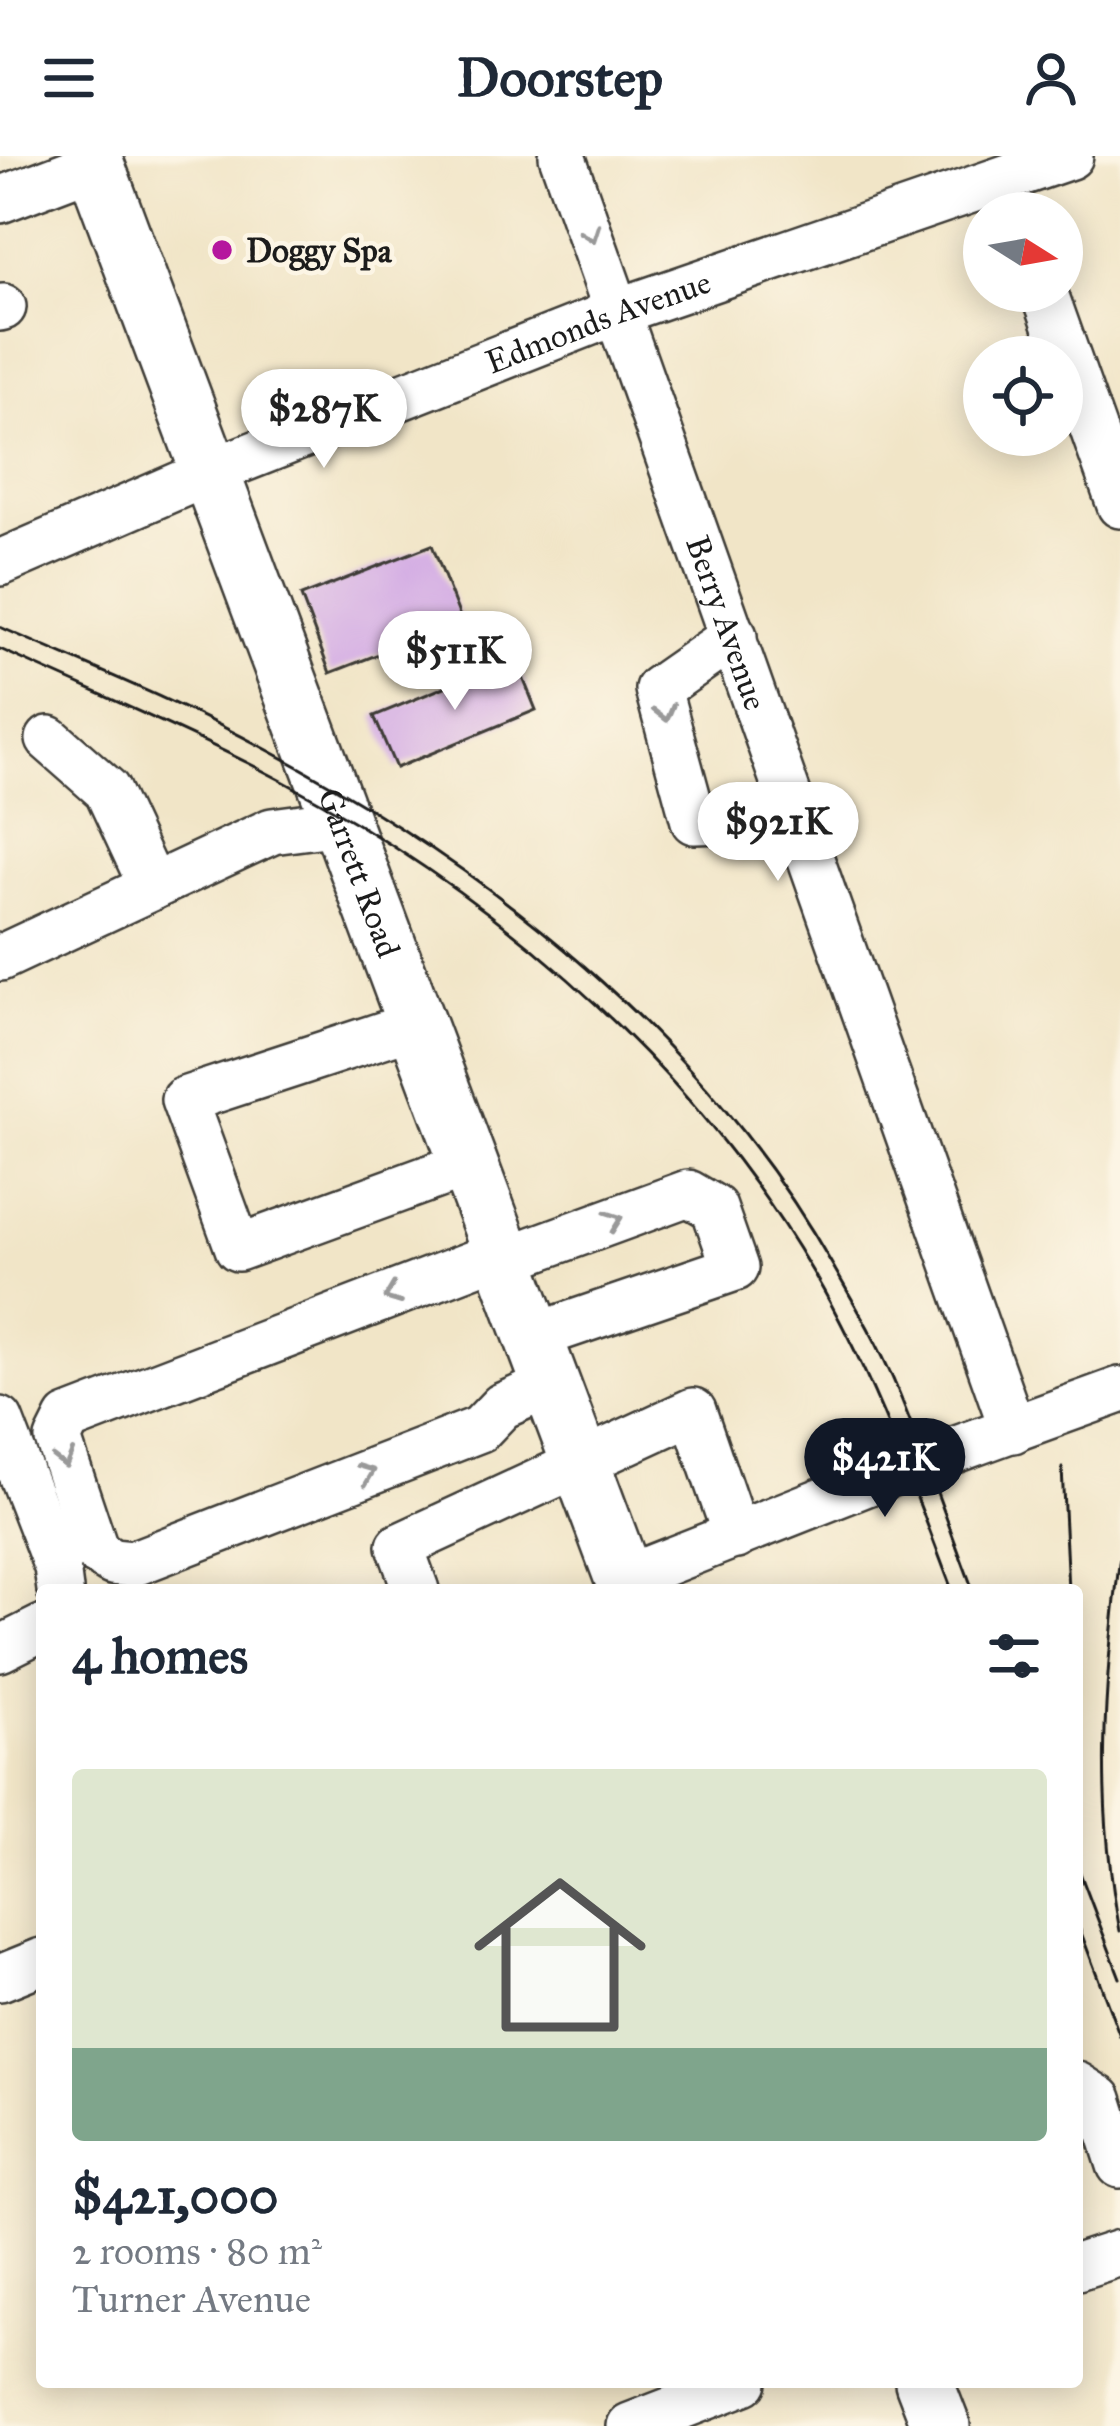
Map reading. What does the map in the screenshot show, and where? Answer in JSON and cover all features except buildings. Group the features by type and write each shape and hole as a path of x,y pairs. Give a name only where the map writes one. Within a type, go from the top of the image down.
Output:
{"main road":[{"name":"Garrett Road","path":"93,160 626,1584"},
{"path":"926,2388 941,2426"}],"street":[{"name":"Berry Avenue","path":"562,156 1013,1430"},
{"name":"Edmonds Avenue","path":"0,563 210,472 619,311 1005,183 1070,156"},
{"path":"0,200 93,160"},
{"path":"1051,312 1120,505"},
{"path":"734,636 658,689 694,821 798,818"},
{"path":"49,740 107,790 152,887"},
{"path":"0,958 272,831 340,822"},
{"path":"416,1024 184,1100 238,1248 468,1164"},
{"path":"688,1192 714,1208 735,1268 543,1361 480,1429 132,1564 112,1562 96,1552 58,1439 68,1419 503,1256 688,1192"},
{"path":"626,1584 902,1469 1120,1390"},
{"path":"414,1584 400,1546 693,1411 736,1536"},
{"path":"0,1420 57,1567 59,1584"},
{"path":"0,1649 36,1631"},
{"path":"0,1978 36,1963"},
{"path":"1083,2089 1099,2099 1120,2164"},
{"path":"1083,2265 1120,2253"},
{"path":"630,2426 730,2388"}],"tram line":[{"path":"0,627 199,715 348,796 510,905 657,1034 722,1106 781,1184 850,1295 896,1386 971,1584"},
{"path":"0,649 248,763 414,860 568,979 638,1046 703,1117 762,1193 814,1274 873,1389 950,1584"},
{"path":"1062,1468 1068,1584"},
{"path":"1120,1556 1105,1743 1107,1835 1120,1931"},
{"path":"1083,1881 1120,1978"},
{"path":"1083,1938 1120,2036"}],"place":[{"name":"Doggy Spa","path":"222,250"}]}
